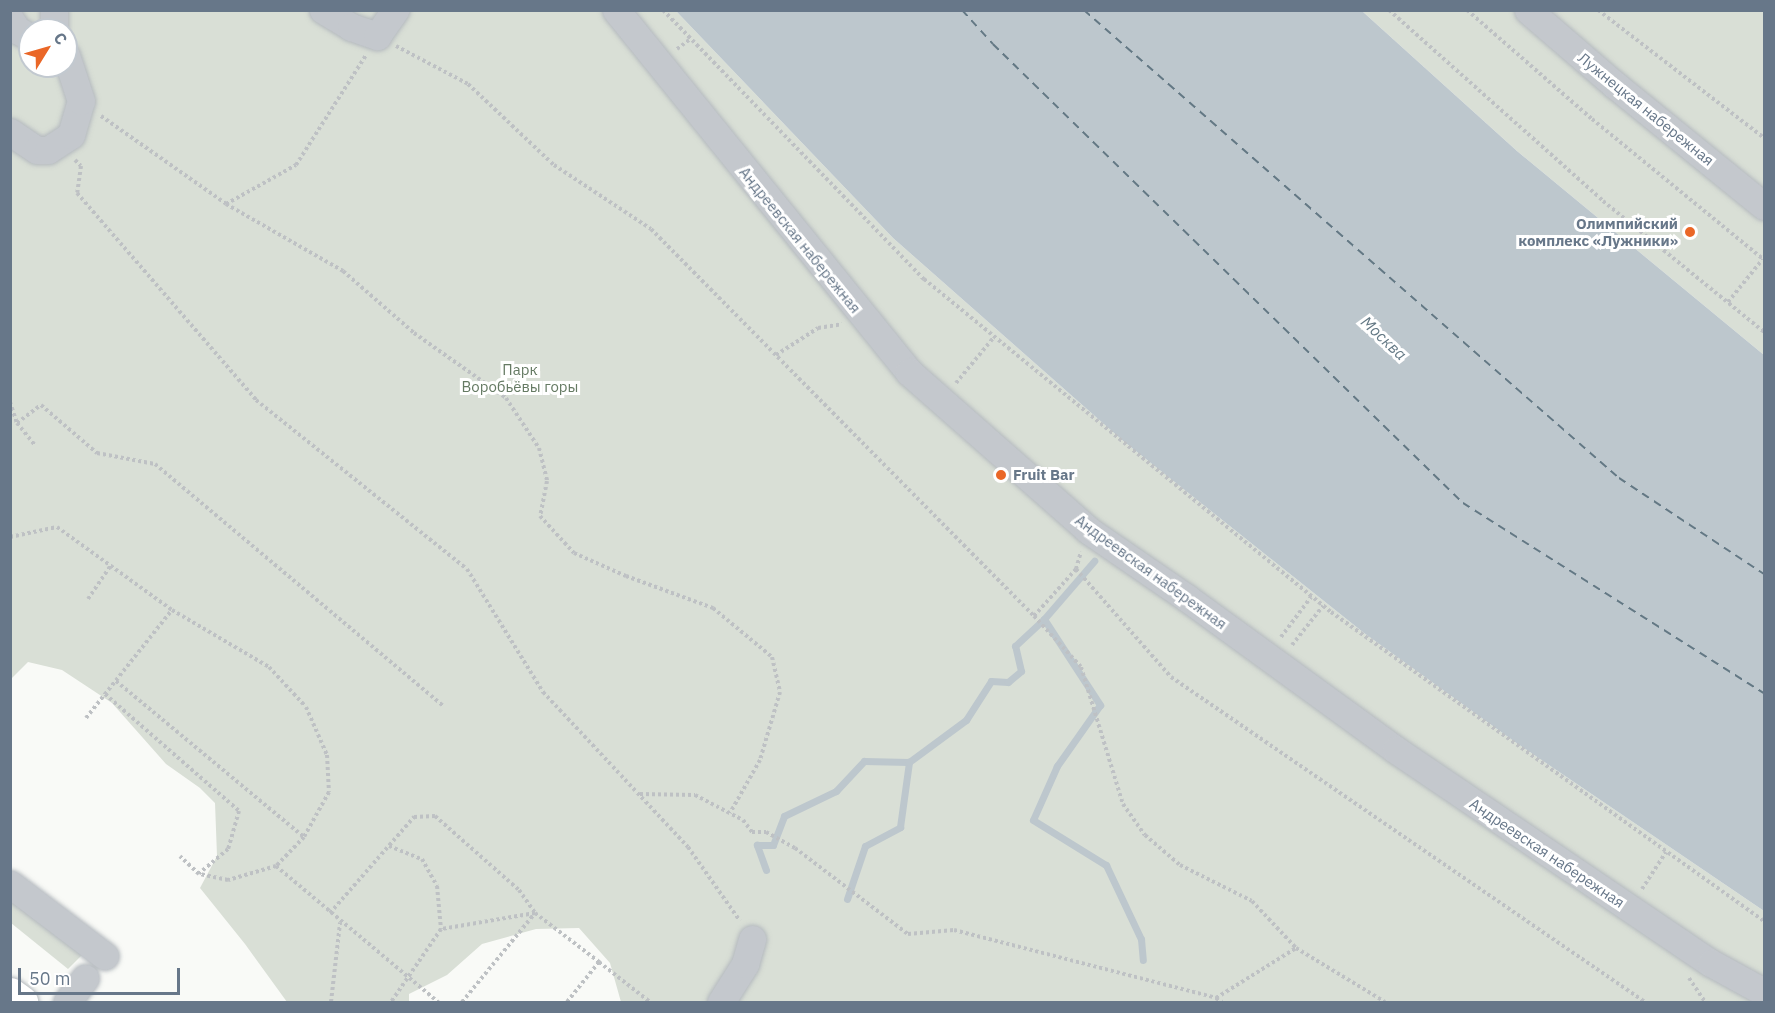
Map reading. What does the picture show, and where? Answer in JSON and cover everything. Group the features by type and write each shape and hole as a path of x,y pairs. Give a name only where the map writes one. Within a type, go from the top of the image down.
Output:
{"main road":[{"path":"10,994 21,1002"}],"street":[{"path":"323,10 351,27 377,36 395,10"},
{"name":"Андреевская набережная","path":"616,10 909,372 1088,530 1187,598 1396,750 1702,957 1764,992"},
{"name":"Лужнецкая набережная","path":"1528,10 1615,86 1764,206"},
{"path":"10,132 37,150 48,150 71,135 81,101 73,78"},
{"path":"10,885 105,956"},
{"path":"721,1002 745,964 752,939"},
{"path":"67,1002 84,978"}],"path":[{"path":"663,10 924,279 994,337 1311,597 1764,921"},
{"path":"1389,10 1603,201 1764,332"},
{"path":"1467,10 1592,119 1764,259 1728,302"},
{"path":"1598,10 1764,138"},
{"path":"226,204 296,165 326,122 377,36 468,84 554,165 651,229 1034,616 1081,667 1123,804 1145,835 1180,865 1252,901 1296,948 1385,1002"},
{"path":"683,59 676,50 689,39"},
{"path":"81,101 226,204 343,271 414,333 506,398 539,448 548,481 540,516 574,552 626,576 713,608 772,657 780,692 760,760 730,813"},
{"path":"56,146 81,165 77,193 256,400 467,569 543,692 688,847 752,939"},
{"path":"776,355 819,328 850,323 860,313"},
{"path":"952,388 994,337"},
{"path":"10,402 17,423 35,445"},
{"path":"17,423 41,405 98,453 155,464 443,706"},
{"path":"10,537 57,527 172,610 269,667 306,707 327,755 329,792 304,837 276,866 228,880 199,874 180,856"},
{"path":"1034,616 1076,569 1088,530"},
{"path":"88,599 111,565"},
{"path":"1076,569 1171,676 1645,1002"},
{"path":"1276,643 1311,597"},
{"path":"1288,651 1323,606"},
{"path":"86,718 172,610"},
{"path":"116,681 304,837"},
{"path":"105,694 238,811 228,849 199,874"},
{"path":"639,794 695,795 730,813 743,820 752,832 766,832 795,848 908,934 954,930 1216,998 1222,1002"},
{"path":"330,913 414,818 435,816 519,890 535,913 651,1002"},
{"path":"389,846 422,859 437,885 441,929 409,979 391,1002"},
{"path":"1639,895 1666,852"},
{"path":"276,866 438,1002"},
{"path":"441,929 535,913"},
{"path":"462,1002 535,913"},
{"path":"332,1002 340,922"},
{"path":"1216,998 1296,948"},
{"path":"567,1002 599,962"}],"green space":[{"name":"Парк Воробьёвы горы","path":"10,11 676,11 893,238 1122,440 1364,633 1515,742 1764,911 1764,1002 621,1002 610,963 579,928 536,929 482,944 447,975 409,994 409,1002 287,1002 200,888 217,856 215,803 200,788 166,764 112,703 62,670 28,662 11,679"},
{"name":"Олимпийский комплекс «Лужники»","path":"1362,11 1764,11 1764,355 1517,151"},
{"path":"10,897 82,955 68,969 11,923"}],"water":[{"name":"Москва","path":"676,11 1362,11 1517,151 1764,355 1764,911 1515,742 1364,633 1122,440 893,238"}],"waterway":[{"path":"847,899 865,846 900,827 909,762 966,720 991,681 1008,682 1021,671 1015,646 1044,619 1094,561"},
{"path":"1044,619 1100,705 1057,766 1033,820 1106,865 1141,939 1143,960"},
{"path":"766,870 757,845 773,845 784,816 836,791 864,761 909,762"}],"ferry route":[{"path":"962,10 993,44 1463,503 1764,693"},
{"path":"1084,10 1619,478 1764,574"}],"place":[{"name":"Олимпийский комплекс «Лужники»","path":"1690,232"},
{"name":"Fruit Bar","path":"1001,475"}]}
